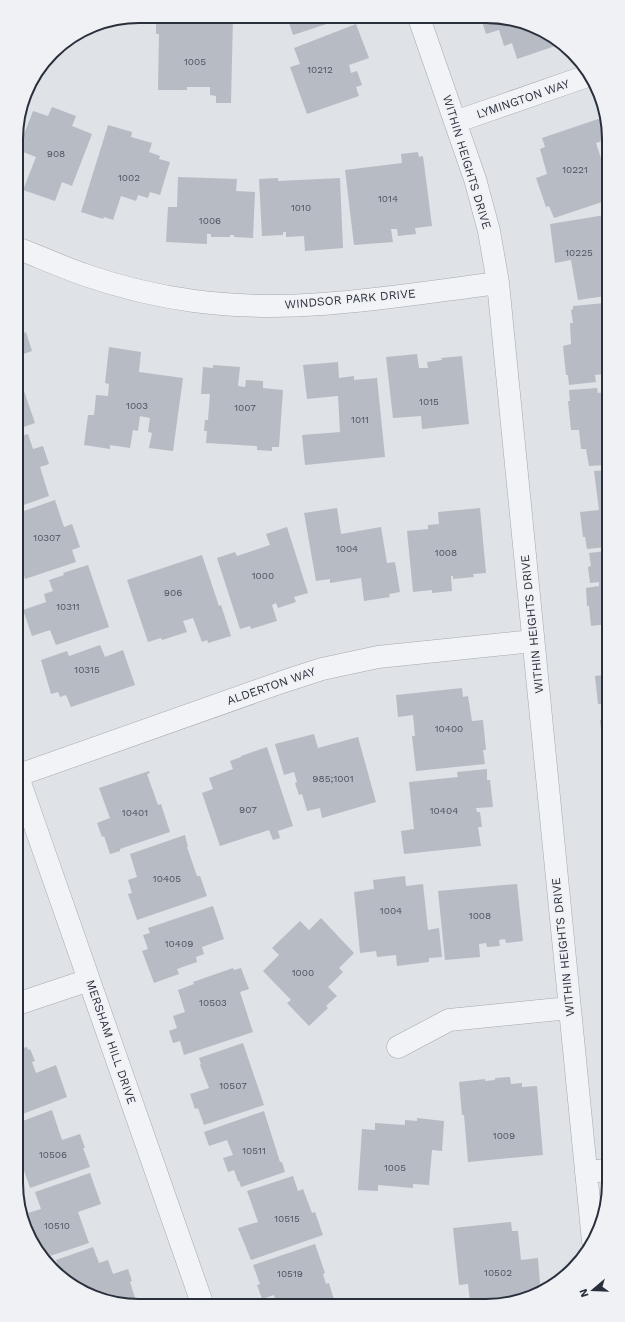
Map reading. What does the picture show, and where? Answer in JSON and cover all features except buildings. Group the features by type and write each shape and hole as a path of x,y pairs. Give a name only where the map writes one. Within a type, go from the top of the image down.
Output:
{"street":[{"name":"WITHIN HEIGHTS DRIVE","path":"421,23 475,178 489,231 498,283 592,1230"},
{"name":"LYMINGTON WAY","path":"455,122 584,77"},
{"name":"WINDSOR PARK DRIVE","path":"23,250 84,275 134,289 194,301 244,306 296,306 346,302 498,283"},
{"name":"ALDERTON WAY","path":"23,774 275,684 322,669 378,657 533,641"},
{"name":"MERSHAM HILL DRIVE","path":"23,791 201,1299"},
{"path":"23,1002 89,980"},
{"path":"398,1047 449,1020 570,1008"},
{"path":"586,1172 602,1171"}]}
